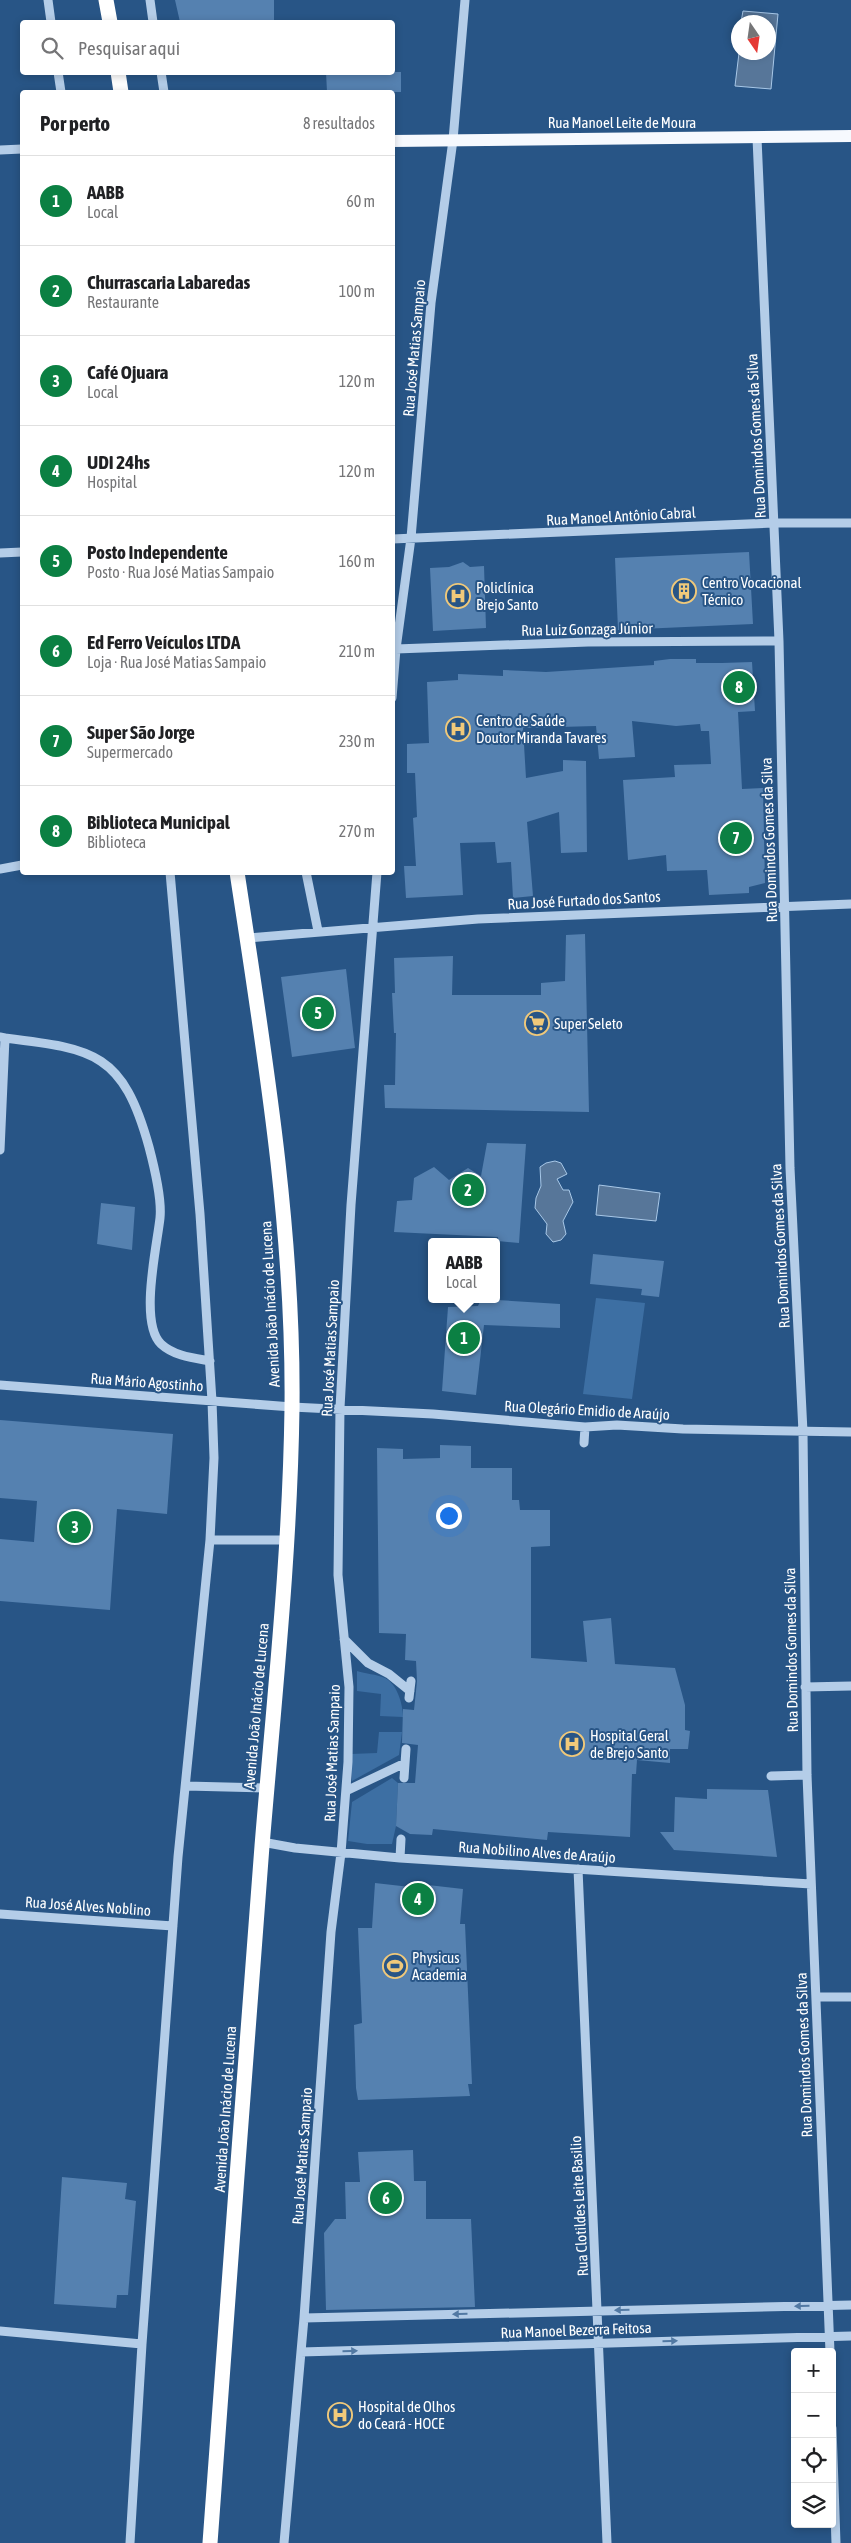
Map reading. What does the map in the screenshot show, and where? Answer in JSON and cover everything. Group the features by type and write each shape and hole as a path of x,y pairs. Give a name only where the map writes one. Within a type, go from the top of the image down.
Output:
{"highway":[{"path":"106,0 110,20"},
{"path":"118,75 121,90"},
{"name":"Avenida João Inácio de Lucena","path":"210,2543 262,1842 288,1540 292,1406 289,1298 283,1207 238,875"}],"main road":[{"name":"Rua Manoel Leite de Moura","path":"395,141 851,136"}],"street":[{"path":"48,0 51,20"},
{"path":"150,0 153,20"},
{"name":"Rua José Matias Sampaio","path":"395,661 411,538 431,303 453,140 465,0"},
{"path":"58,75 61,90"},
{"path":"161,75 164,90"},
{"name":"Rua Domindos Gomes da Silva","path":"757,138 779,641 790,1168 803,1432 805,1687 810,1884 830,2348"},
{"path":"0,150 20,148"},
{"name":"Rua Manoel Antônio Cabral","path":"395,539 773,523 851,523"},
{"path":"0,553 20,552"},
{"name":"Rua Luiz Gonzaga Júnior","path":"396,649 588,642 779,641"},
{"path":"0,868 20,865"},
{"path":"130,2543 142,2344 173,1926 210,1540 214,1458 210,1361 200,1214 170,875"},
{"path":"307,875 318,931"},
{"name":"Rua José Matias Sampaio","path":"284,2543 304,2318 331,1941 346,1791 350,1705 338,1575 340,1408 351,1205 371,927 377,875"},
{"name":"Rua José Furtado dos Santos","path":"247,938 478,919 785,905 851,904"},
{"path":"0,1150 3,1038 54,1044 83,1051 107,1065 123,1083 133,1100 143,1126 152,1159 160,1216 150,1284 153,1332 160,1343 171,1351 186,1357 210,1361"},
{"name":"Rua Mário Agostinho","path":"0,1385 292,1406"},
{"name":"Rua Olegário Emidio de Araújo","path":"292,1406 584,1427 617,1425 684,1429 851,1432"},
{"path":"584,1427 584,1443"},
{"path":"210,1540 288,1540"},
{"path":"344,1639 368,1663 388,1674 410,1690"},
{"path":"805,1687 851,1686"},
{"path":"404,1778 406,1749"},
{"path":"346,1791 405,1763"},
{"path":"771,1776 807,1775"},
{"path":"186,1786 267,1788"},
{"path":"400,1858 401,1839"},
{"name":"Rua Nobilino Alves de Araújo","path":"262,1842 341,1853 400,1858 810,1884"},
{"name":"Rua Clotildes Leite Basilio","path":"578,1869 607,2543"},
{"name":"Rua José Alves Noblino","path":"0,1914 173,1926"},
{"path":"816,1997 851,1997"},
{"name":"Rua Manoel Bezerra Feitosa","path":"304,2318 851,2305"},
{"path":"0,2331 142,2344"},
{"name":"Rua Manoel Bezerra Feitosa","path":"301,2352 851,2336"},
{"path":"832,2438 836,2543"}],"shaded area":[{"path":"743,11 778,14 776,35 776,15 742,15"},
{"path":"738,60 774,60 771,89 735,86"},
{"path":"555,1161 561,1163 567,1174 557,1179 563,1190 569,1190 573,1202 563,1221 566,1234 561,1240 553,1242 546,1234 547,1224 535,1208 536,1198 541,1186 540,1167"},
{"path":"599,1185 660,1193 656,1221 596,1215"},
{"path":"596,1298 645,1303 632,1399 583,1394"},
{"path":"357,1671 385,1678 393,1685 402,1706 403,1717 380,1716 381,1694 357,1691"},
{"path":"379,1732 402,1732 399,1755 352,1781 351,1754 377,1753"},
{"path":"392,1778 398,1783 396,1826 392,1844 367,1844 348,1841 352,1802"}],"building":[{"path":"175,0 274,0 274,20 180,20"},
{"path":"395,72 401,72 401,92 395,92 395,90 327,90 326,75 395,75"},
{"name":"Centro Vocacional Técnico","path":"749,552 753,624 618,630 615,558"},
{"name":"Policlínica Brejo Santo","path":"463,562 470,567 484,566 486,628 433,631 430,568 449,567"},
{"path":"696,659 696,663 752,662 755,711 738,712 742,789 763,788 765,883 749,887 749,893 709,895 707,870 667,871 666,855 628,860 623,780 675,777 674,765 711,764 709,731 701,731 700,724 676,726 632,721 635,757 599,759 596,726 523,728 526,778 563,771 563,760 586,761 587,852 561,853 559,812 527,822 533,896 513,898 511,862 497,863 495,842 460,843 463,895 406,898 404,866 416,866 413,818 417,817 415,773 407,773 407,744 429,743 427,682 458,680 458,674 503,676 503,670 546,672 654,665 654,661"},
{"name":"Super Seleto","path":"585,934 589,1112 385,1108 384,1085 395,1085 396,1033 394,1033 392,993 395,993 394,958 453,956 452,995 541,995 541,983 565,981 566,935"},
{"path":"346,969 355,1048 292,1057 281,977"},
{"path":"487,1143 526,1144 519,1243 500,1241 498,1237 394,1232 397,1201 412,1200 414,1178 434,1167 449,1180 468,1168 481,1176"},
{"path":"101,1203 135,1207 132,1250 97,1244"},
{"path":"593,1254 664,1261 659,1297 641,1295 642,1289 590,1284"},
{"path":"500,1300 560,1304 560,1328 484,1325 476,1395 442,1391 448,1307 478,1306 479,1303 500,1303"},
{"path":"0,1420 173,1434 167,1514 117,1509 110,1610 0,1601 0,1539 34,1542 37,1501 0,1498"},
{"path":"440,1445 471,1446 471,1468 512,1468 512,1500 519,1500 520,1510 550,1510 550,1546 531,1547 531,1658 587,1662 583,1621 611,1618 615,1664 675,1668 685,1705 685,1730 690,1731 688,1749 670,1749 670,1763 637,1760 636,1774 632,1774 630,1837 548,1832 547,1840 433,1829 432,1835 410,1834 396,1826 398,1783 415,1783 418,1745 402,1743 403,1709 414,1710 417,1681 416,1661 405,1660 406,1634 379,1633 377,1448 403,1449 403,1459 440,1458"},
{"path":"707,1789 768,1790 777,1857 674,1850 660,1832 674,1832 675,1797 707,1799"},
{"path":"375,1883 428,1889 428,1885 463,1889 460,1924 465,1924 472,2084 468,2084 470,2096 358,2100 354,2025 362,2023 358,1928 372,1928"},
{"path":"413,2150 414,2181 426,2181 426,2219 471,2219 475,2307 326,2310 324,2233 335,2219 346,2219 345,2182 360,2182 358,2152"},
{"path":"62,2177 127,2183 125,2199 136,2201 128,2295 117,2295 116,2308 54,2304"}],"place":[{"name":"Centro Vocacional Técnico","path":"684,591"},
{"name":"Policlínica Brejo Santo","path":"458,596"},
{"name":"Biblioteca Municipal","path":"739,687"},
{"name":"Centro de Saúde Doutor Miranda Tavares","path":"458,729"},
{"name":"Super São Jorge","path":"736,838"},
{"name":"Posto Independente","path":"318,1013"},
{"name":"Super Seleto","path":"537,1023"},
{"name":"Churrascaria Labaredas","path":"468,1190"},
{"name":"AABB","path":"464,1338"},
{"name":"Café Ojuara","path":"75,1527"},
{"name":"Hospital Geral de Brejo Santo","path":"572,1744"},
{"name":"UDI 24hs","path":"418,1899"},
{"name":"Physicus Academia","path":"395,1966"},
{"name":"Ed Ferro Veículos LTDA","path":"386,2198"},
{"name":"Hospital de Olhos do Ceará - HOCE","path":"340,2415"}]}
